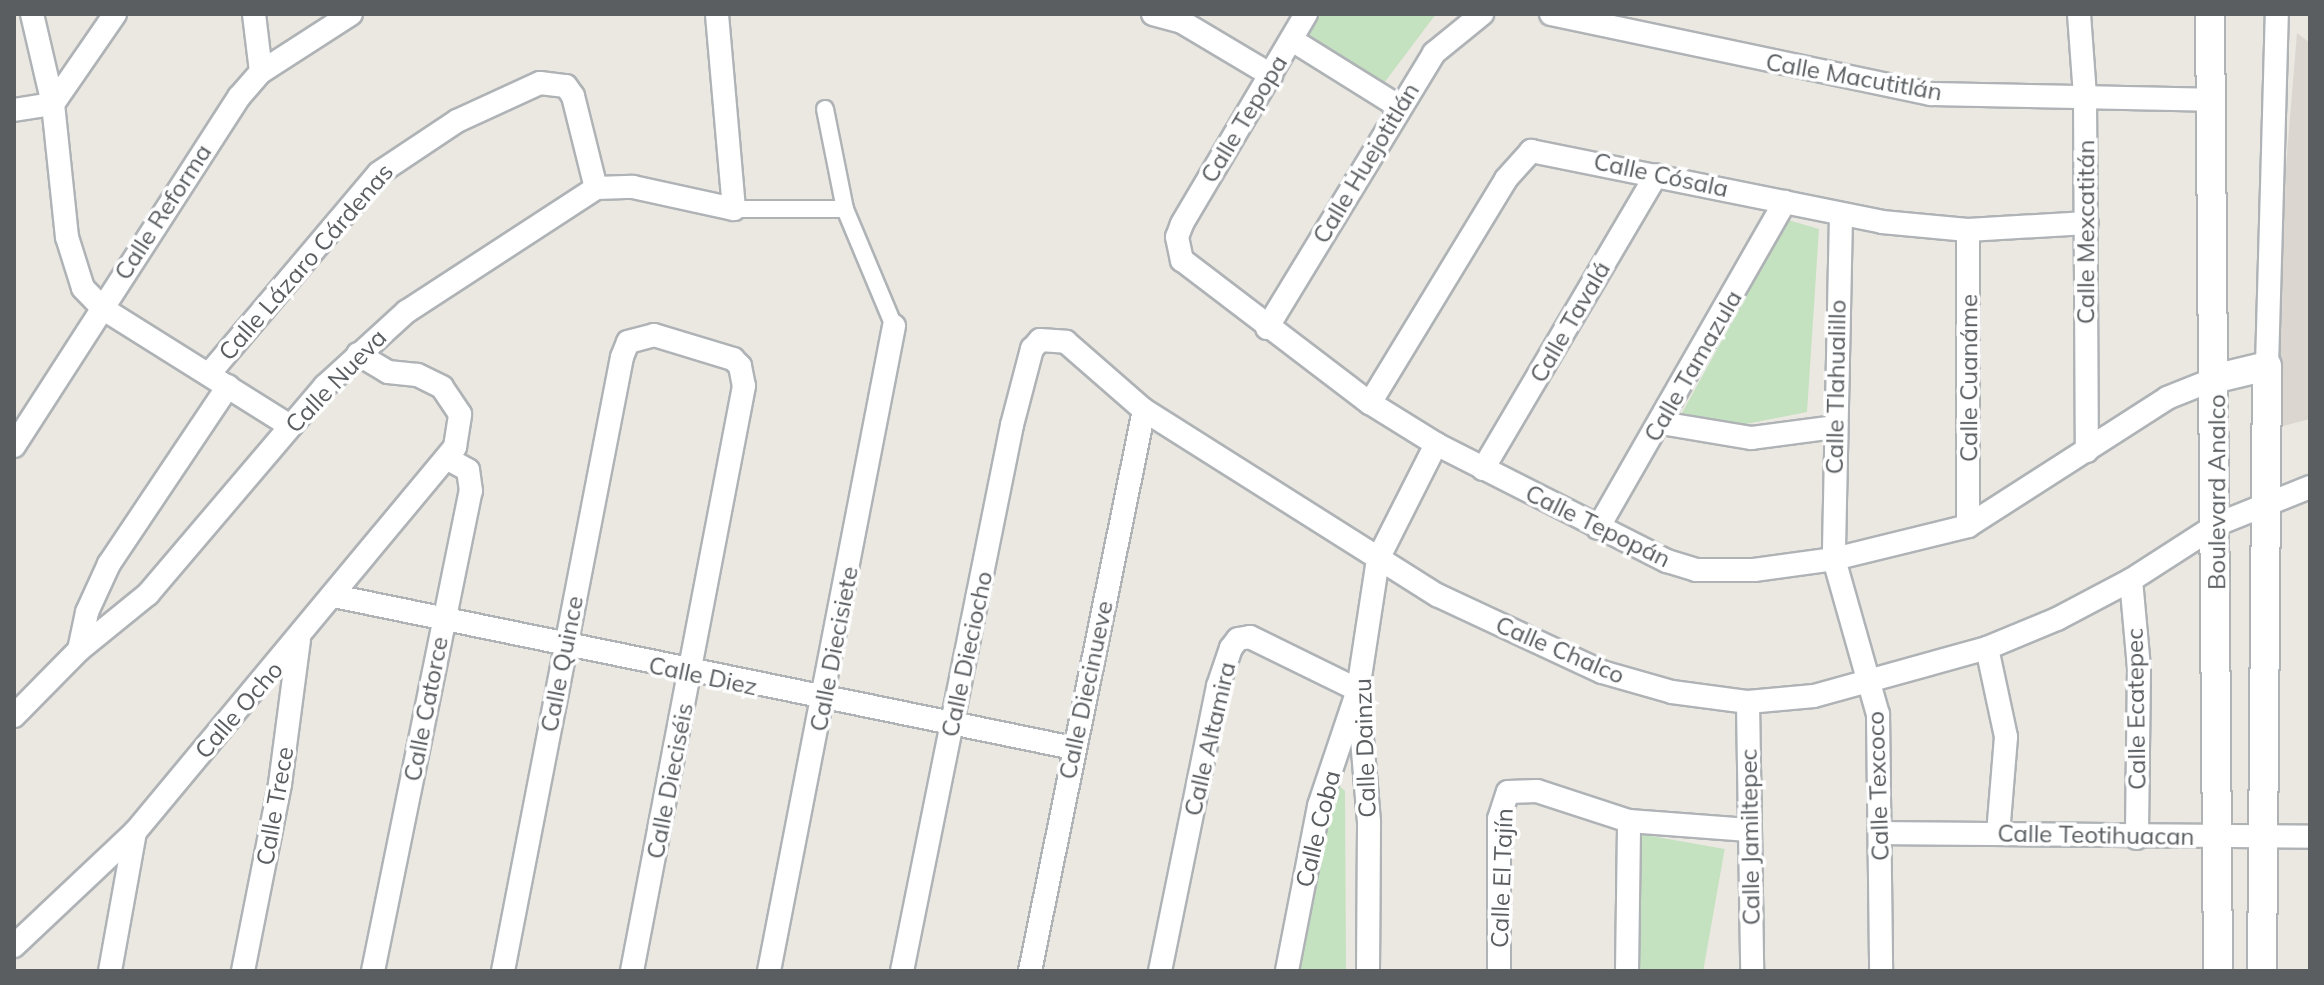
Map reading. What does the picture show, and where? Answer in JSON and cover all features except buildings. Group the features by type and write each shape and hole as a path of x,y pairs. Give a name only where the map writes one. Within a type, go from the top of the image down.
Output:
{"street":[{"path":"32,14 53,104 67,237 83,288 102,308 290,426"},
{"path":"14,110 53,104 115,14"},
{"path":"254,14 261,72"},
{"name":"Calle Reforma","path":"14,446 220,124 261,72 351,14"},
{"path":"717,14 734,209"},
{"path":"1161,14 1271,75"},
{"name":"Calle Tepopa","path":"1182,224 1306,14"},
{"name":"Calle Huejotitlán","path":"1267,328 1398,106 1434,53 1482,14"},
{"name":"Calle Macutitlán","path":"1551,14 1931,94 2211,100"},
{"name":"Calle Mexcatitán","path":"2079,14 2085,95 2087,451"},
{"name":"Boulevard Analco","path":"2210,14 2217,378 2218,971"},
{"path":"2267,366 2277,14"},
{"path":"1292,40 1398,106"},
{"name":"Calle Lázaro Cárdenas","path":"79,650 87,612 109,564 219,380 350,205 403,153 457,121 540,83 554,81 573,96 596,188"},
{"path":"825,109 845,209 894,326"},
{"name":"Calle Cósala","path":"1370,403 1506,179 1525,156 1547,151 1841,215 1968,230 2087,223"},
{"name":"Calle Tavalá","path":"1483,469 1656,175"},
{"path":"596,188 633,187 734,209 845,209"},
{"name":"Calle Nueva","path":"14,716 79,650 148,594 290,426 358,354 460,273 596,188"},
{"name":"Calle Tamazula","path":"1598,528 1661,423 1785,202"},
{"name":"Calle Tlahualillo","path":"1834,559 1834,427 1841,215"},
{"name":"Calle Tepopán","path":"1182,224 1177,237 1182,260 1267,328 1370,403 1436,444 1598,528 1696,570 1730,572 1834,559 1968,526 2167,398 2217,378 2267,366"},
{"name":"Calle Cuanáme","path":"1968,230 1968,526"},
{"name":"Calle Diecisiete","path":"769,971 824,700 894,326"},
{"name":"Calle Quince","path":"503,971 622,357 628,342 654,335 733,359"},
{"name":"Calle Chalco","path":"1040,340 1066,342 1144,410 1437,595 1602,672 1672,692 1748,702 1872,682 1987,648 2057,619 2131,580 2218,524 2263,502 2310,487"},
{"name":"Calle Dieciocho","path":"902,971 1022,383 1032,349 1040,340"},
{"path":"358,354 388,372 426,378 451,395 461,427 448,459"},
{"name":"Calle Dieciséis","path":"632,971 742,402 743,376 733,359"},
{"name":"Boulevard Analco","path":"2262,971 2263,502 2267,366"},
{"name":"Calle Diecinueve","path":"1030,971 1144,410"},
{"path":"1661,423 1752,438 1834,427"},
{"name":"Calle Dainzu","path":"1368,971 1369,822 1358,690 1378,559 1436,444"},
{"name":"Calle Ocho","path":"14,946 135,832 448,459"},
{"name":"Calle Catorce","path":"373,971 471,482 464,466 448,459"},
{"name":"Calle Texcoco","path":"1834,559 1872,682 1881,759 1881,971"},
{"name":"Calle Ecatepec","path":"2131,580 2139,668 2137,838"},
{"name":"Calle Diez","path":"334,596 565,648 1073,748"},
{"name":"Calle Altamira","path":"1160,971 1218,686 1231,648 1238,639 1263,641 1358,690"},
{"name":"Calle Trece","path":"243,971 280,784 299,640"},
{"path":"1987,648 2006,737 1998,834"},
{"name":"Calle Coba","path":"1287,971 1319,806 1358,690"},
{"name":"Calle Jamiltepec","path":"1748,702 1752,971"},
{"name":"Calle El Tajín","path":"1499,971 1499,819 1508,792 1537,791 1629,821 1749,830"},
{"path":"1627,971 1629,821"},
{"path":"110,971 135,832"},
{"name":"Calle Teotihuacan","path":"1882,833 2137,838 2310,837"}],"shaded area":[{"path":"2297,33 2310,43 2310,419 2279,427 2279,250"}],"green space":[{"path":"1316,14 1436,14 1384,83 1304,37"},
{"path":"1788,220 1819,229 1807,412 1741,425 1682,413"},
{"path":"1334,781 1345,791 1346,971 1295,971"},
{"path":"1640,834 1725,849 1703,971 1616,969"}]}
